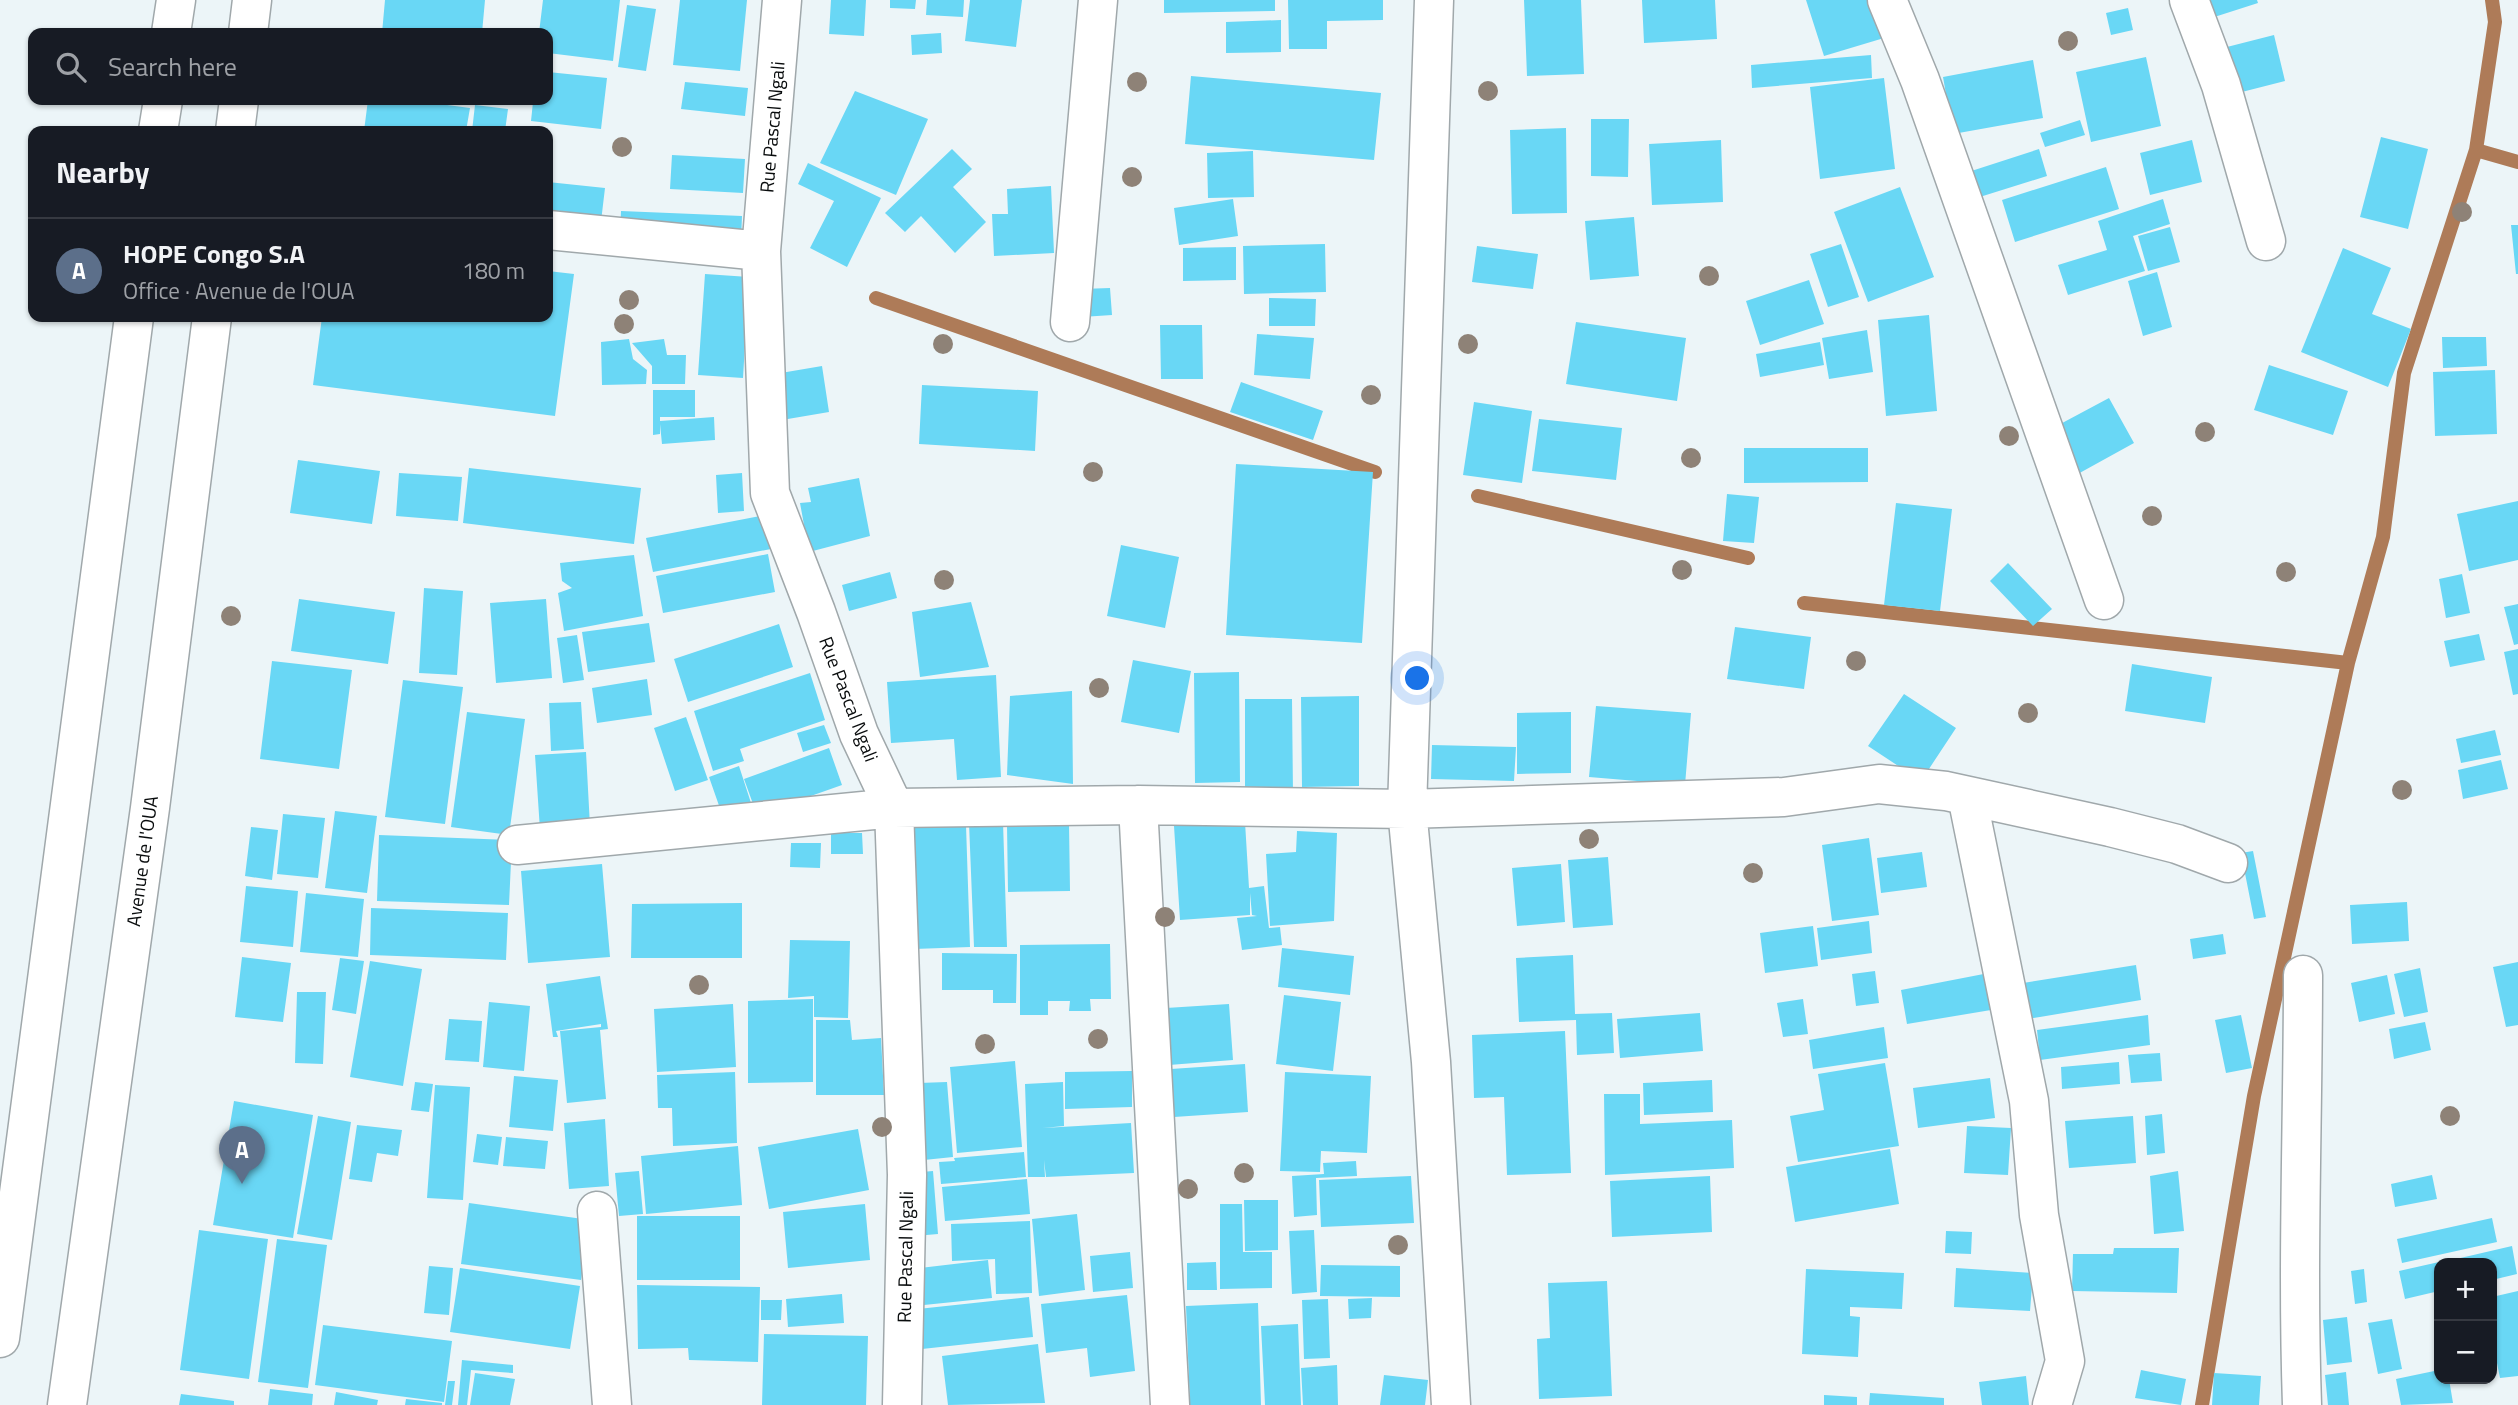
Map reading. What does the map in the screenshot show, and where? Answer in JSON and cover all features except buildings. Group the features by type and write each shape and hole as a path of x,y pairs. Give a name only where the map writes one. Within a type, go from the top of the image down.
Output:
{"street":[{"path":"172,28 176,0"},
{"path":"249,28 252,0"},
{"name":"Rue Pascal Ngali","path":"782,0 761,251 770,493 859,734 894,808 907,1175 902,1405"},
{"path":"1070,322 1098,0"},
{"path":"1434,0 1407,809 1431,1062 1451,1405"},
{"path":"1887,0 1920,80 2104,600"},
{"path":"2189,0 2221,85 2266,241"},
{"path":"159,126 162,105"},
{"path":"236,126 238,105"},
{"path":"553,230 761,251"},
{"path":"0,1338 133,322"},
{"name":"Avenue de l'OUA","path":"67,1405 150,808 211,322"},
{"path":"517,845 894,808 1139,805 1407,809 1784,797 1879,784 1946,791 2177,844 2228,863"},
{"path":"1966,796 2029,1101 2039,1215 2065,1362 2052,1405"},
{"path":"1139,805 1170,1405"},
{"path":"2302,975 2303,1162 2298,1303 2302,1405"},
{"path":"597,1212 612,1405"}],"waterway":[{"path":"2202,1405 2254,1096 2348,663 2383,537 2404,373 2476,150 2495,22 2492,0"},
{"path":"2476,150 2518,162"},
{"path":"876,298 1375,472"},
{"path":"1478,496 1748,558"},
{"path":"1804,603 2348,663"}],"place":[{"name":"HOPE Congo S.A","path":"242,1184"}]}
